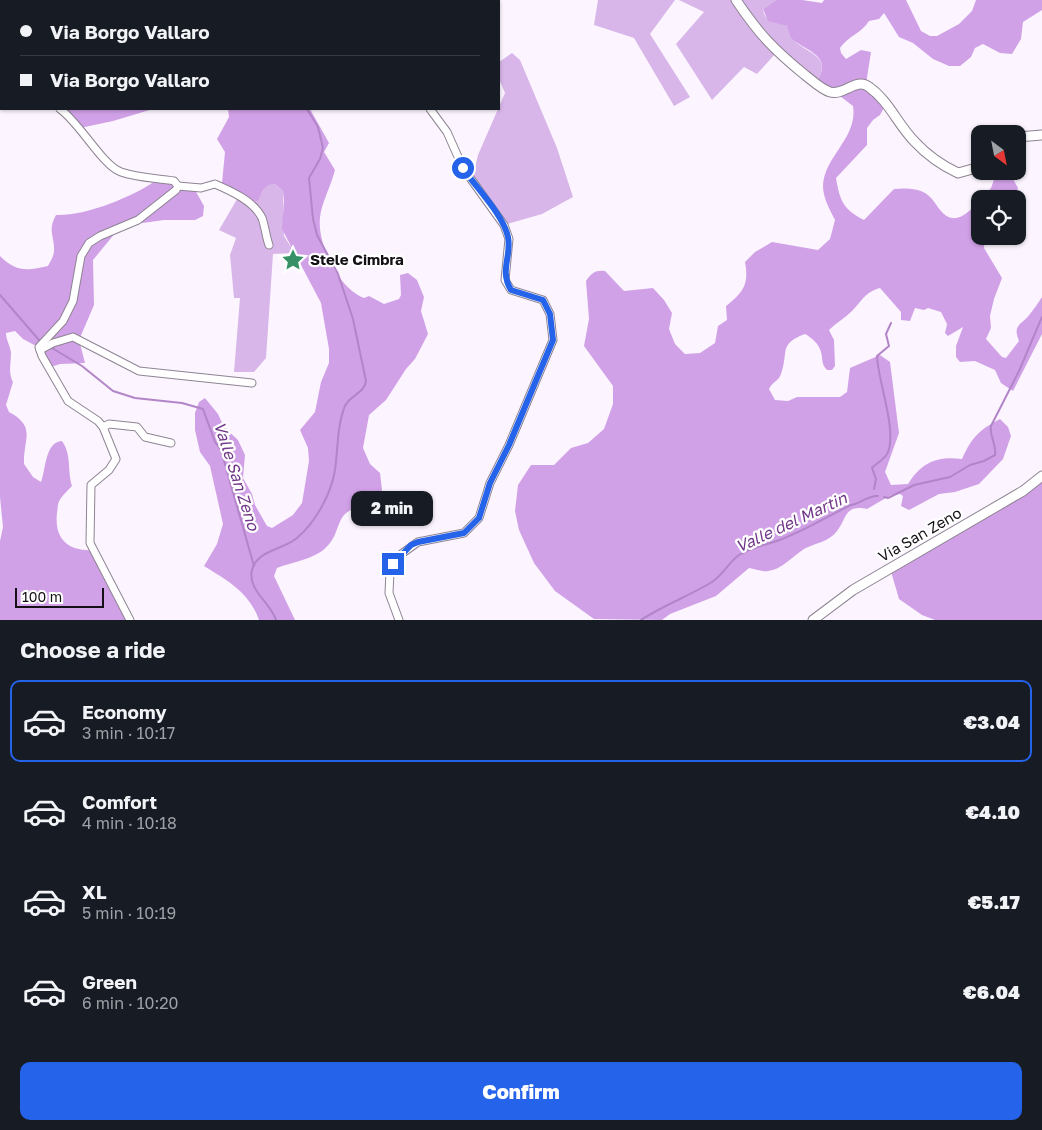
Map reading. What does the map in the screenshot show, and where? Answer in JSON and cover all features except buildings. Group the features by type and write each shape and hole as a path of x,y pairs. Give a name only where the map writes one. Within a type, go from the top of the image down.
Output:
{"street":[{"path":"736,0 761,36 777,52 824,89 836,93 857,84 866,84 875,91 914,142 937,163 958,173 971,169"},
{"path":"61,110 84,132 104,159 120,172 174,182 178,186 201,188 215,184 235,194 251,206 262,218 269,245"},
{"path":"399,620 389,593 390,572 393,564 411,545 464,533 479,518 490,483 509,445 553,340 550,314 543,300 511,290 505,280 508,239 504,225 459,161 447,132 431,110"},
{"path":"1026,136 1042,135"},
{"path":"130,620 90,543 89,499 91,486 109,470 116,459 104,428 98,421 68,401 40,350 42,342 63,321 73,301 81,256 89,243 100,236 138,220 176,190 178,186"},
{"path":"40,350 53,343 73,338 139,371 252,383"},
{"path":"104,428 109,424 137,426 146,437 171,443"},
{"name":"Via San Zeno","path":"813,620 853,590 1023,490 1042,476"}],"shaded area":[{"path":"598,0 675,0 650,34 690,97 674,106 634,38 594,25"},
{"path":"679,0 776,0 763,9 764,14 769,20 787,26 796,42 819,59 822,68 816,83 777,52 757,74 744,67 712,100 676,44 704,12"},
{"path":"776,0 802,0 822,3 824,0 906,0 921,31 930,36 937,36 959,24 972,11 976,0 1042,0 1042,10 1023,22 1021,39 1012,54 1000,53 983,44 975,48 971,57 960,66 949,66 933,59 913,43 899,37 884,13 879,19 869,21 863,29 847,40 840,48 841,53 846,59 861,50 871,52 866,84 886,104 880,115 867,128 867,145 836,178 839,193 844,204 851,212 864,220 894,189 902,188 925,193 946,216 952,218 962,216 971,210 971,245 984,245 984,248 1002,278 994,299 990,316 991,328 986,339 1002,357 1006,358 1019,341 1017,328 1042,297 1042,334 1013,391 1001,383 995,370 975,361 960,362 956,357 956,346 963,327 948,336 945,333 947,324 941,312 928,308 924,310 915,308 910,321 901,320 901,312 880,288 867,294 849,314 829,330 834,340 835,366 832,370 825,368 820,349 813,339 805,334 791,341 786,349 780,376 769,389 775,400 788,401 797,397 840,397 847,392 850,368 880,355 890,362 899,433 885,472 891,485 908,484 919,470 931,462 953,458 962,459 977,435 1000,419 1008,427 1011,436 1003,459 979,484 955,492 939,494 909,510 901,506 903,496 900,494 891,495 867,509 854,509 847,514 834,535 826,540 804,549 773,570 761,571 749,568 716,596 670,614 662,620 594,619 555,591 534,563 519,530 515,511 518,485 531,465 554,465 571,448 588,443 604,429 613,404 613,386 584,346 589,319 586,281 594,273 605,271 624,291 653,288 672,313 669,329 675,344 685,354 700,353 715,343 718,326 727,320 726,306 744,287 746,276 745,262 755,252 772,242 818,250 830,239 835,220 827,204 823,186 829,165 851,128 853,106 836,93 816,83 821,74 822,66 820,60 811,51 791,38 787,26 768,21 763,9"},
{"path":"512,53 520,60 557,148 573,197 542,214 504,225 472,181 478,155 498,110 500,110 500,104 505,93 500,81 500,61"},
{"path":"63,110 150,110 113,121 80,128"},
{"path":"228,110 311,110 329,143 324,152 335,170 322,207 320,229 326,252 338,276 355,293 364,298 369,296 384,304 399,299 401,295 400,275 408,273 417,280 424,297 421,311 428,334 415,359 406,369 386,400 369,415 363,448 370,464 380,473 382,490 373,503 350,510 344,515 332,540 321,551 315,555 277,568 274,576 295,620 259,620 250,602 237,588 204,566 217,544 223,524 210,466 200,452 195,430 195,413 199,402 205,398 218,414 224,427 238,440 245,455 243,478 267,526 272,528 293,515 302,503 309,461 308,448 300,430 315,412 321,382 329,363 329,349 321,303 282,229 283,191 275,184 271,184 264,189 258,201 250,201 222,183 225,152 217,139 229,117"},
{"path":"157,180 195,190 204,206 203,216 195,220 164,220 121,226 93,260 94,305 79,340 85,363 60,364 48,368 38,347 23,339 15,331 6,333 11,351 10,372 13,382 6,405 9,412 18,418 26,428 24,464 33,477 41,482 49,451 52,446 62,441 67,452 72,486 59,502 57,513 58,530 65,542 71,546 78,549 95,550 133,620 0,620 0,541 3,527 0,497 0,256 17,268 34,269 48,266 54,253 52,225 56,215 95,209 135,193"},
{"path":"994,180 1014,180 1018,188 1017,190 989,190"},
{"path":"270,183 275,184 283,191 284,236 295,253 273,254 266,358 254,372 234,372 240,298 234,298 230,255 236,238 219,230 240,194 262,193 263,188"},
{"path":"1042,476 1042,620 935,620 922,615 899,599 890,568"}],"waterway":[{"name":"Valle San Zeno","path":"276,620 253,584 252,570 259,558 297,538 322,507 335,470 342,413 347,402 363,389 366,381 353,319 338,274 317,235 313,219 309,178 320,159 323,148 318,127 308,110"},
{"name":"Valle San Zeno","path":"0,295 39,340"},
{"name":"Valle del Martin","path":"884,497 888,498 914,485 950,477 970,465 995,455 991,426 1019,371 1042,317"},
{"path":"874,489 876,479 872,468 887,455 890,442 889,418 877,356 889,346 886,334 891,323"},
{"name":"Valle San Zeno","path":"52,348 82,366 113,391 135,398 182,403 203,409 215,442 221,450 254,566"},
{"name":"Valle del Martin","path":"641,620 712,582 735,558 744,552 777,541 851,505 878,496"}],"place":[{"name":"Stele Cimbra","path":"293,260"}],"route":[{"path":"393,564 400,554 411,545 464,533 479,518 490,483 509,445 553,340 550,314 543,300 511,290 505,280 508,239 504,225 463,168"}]}
